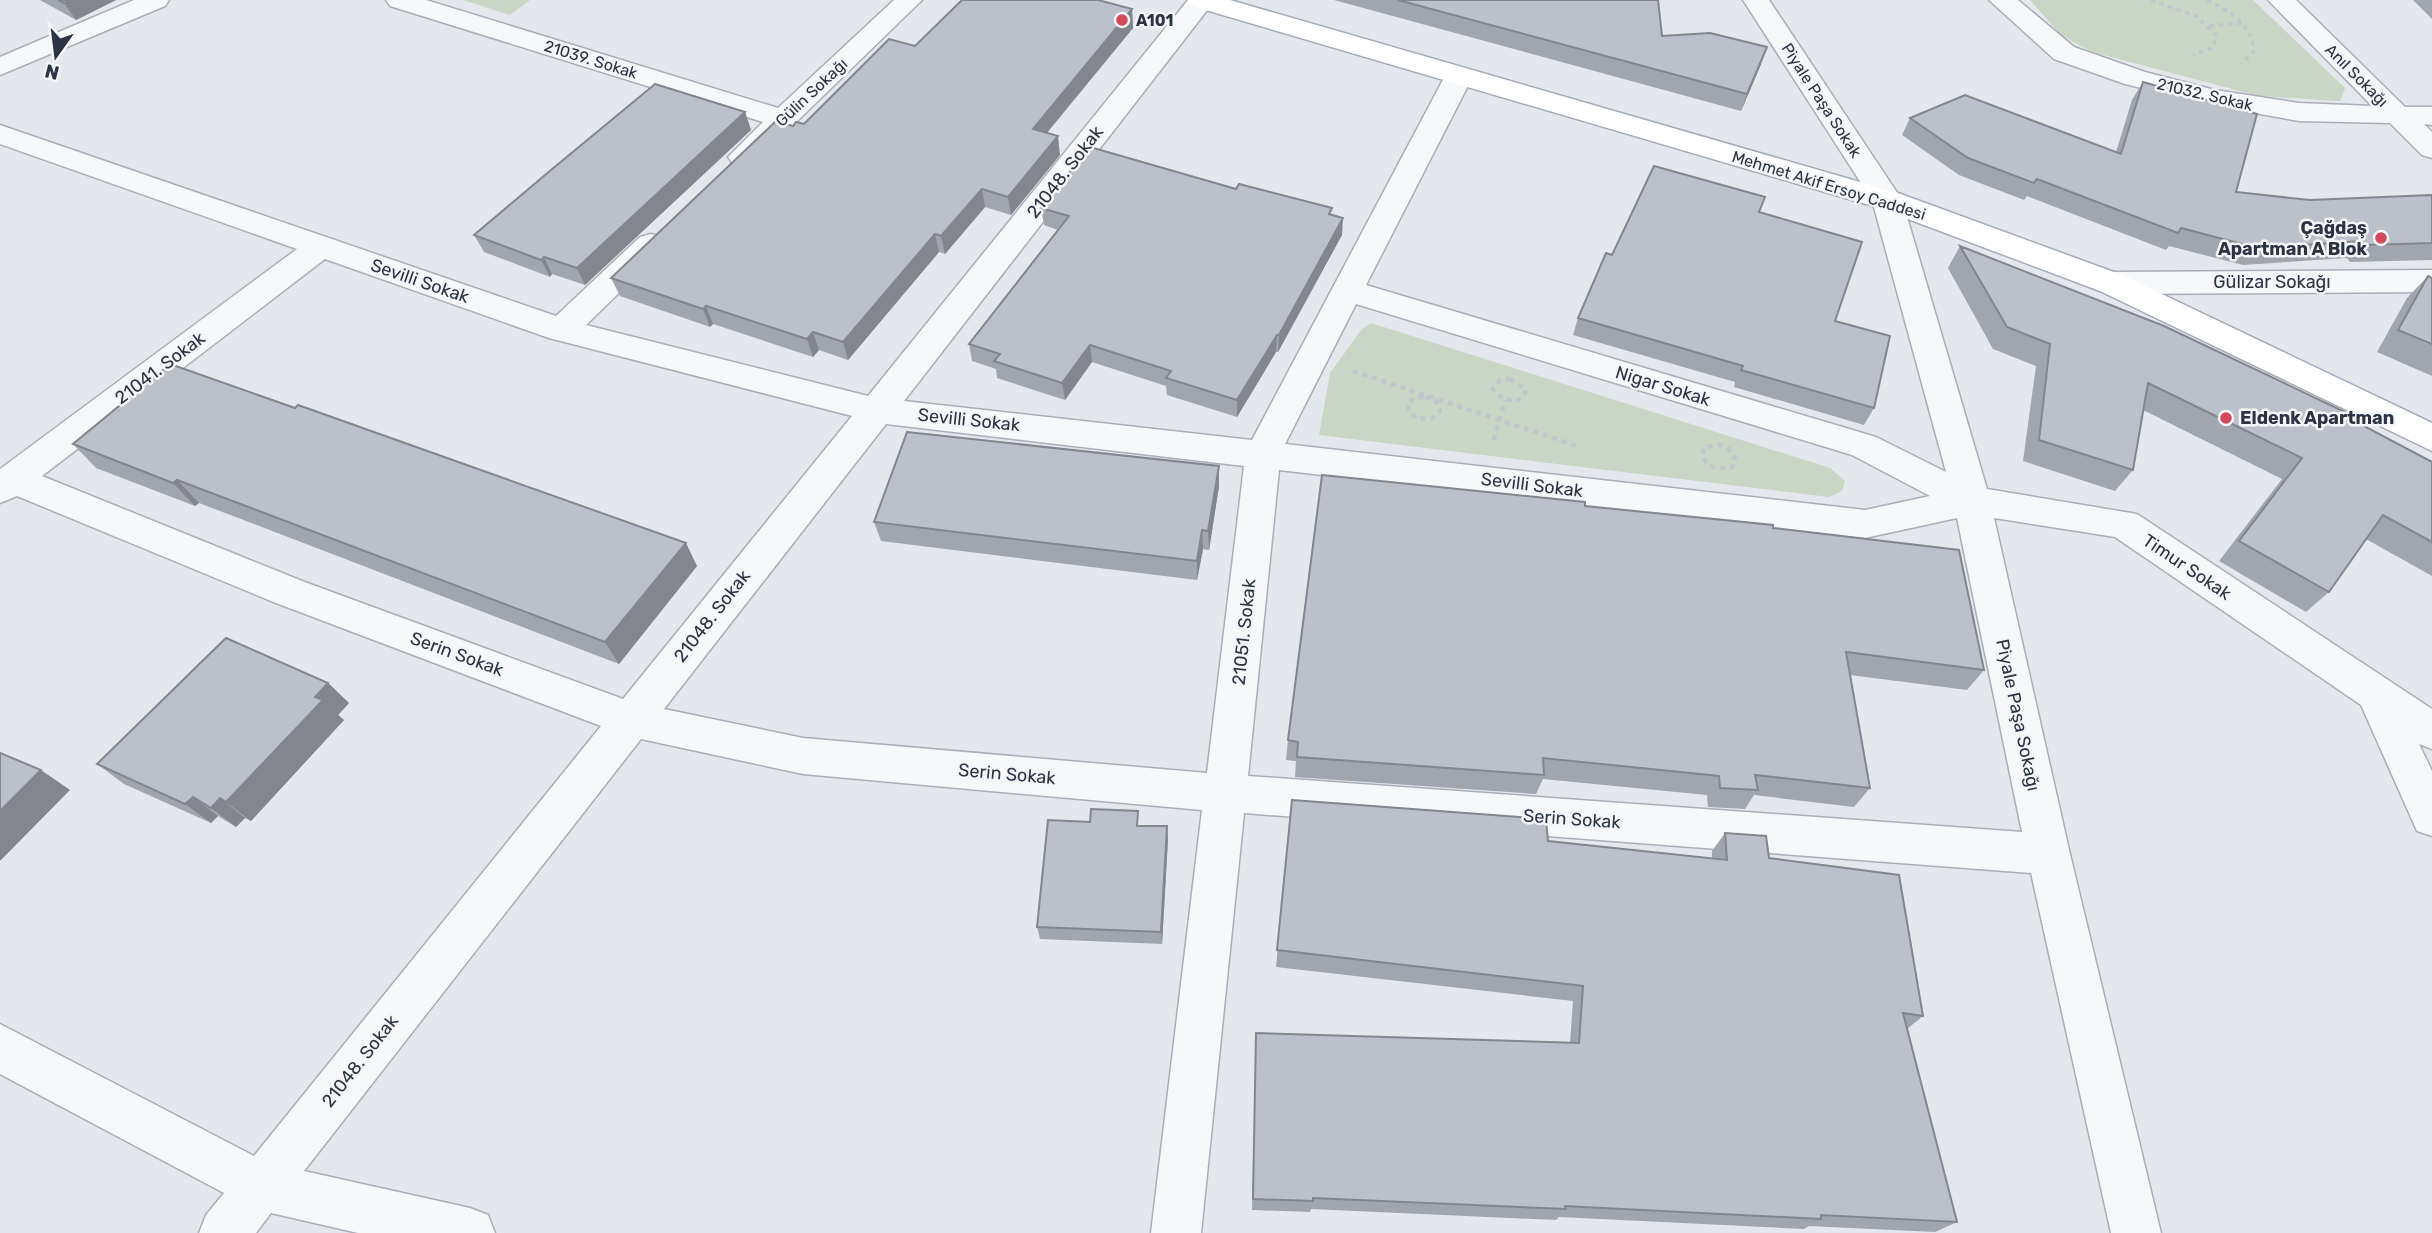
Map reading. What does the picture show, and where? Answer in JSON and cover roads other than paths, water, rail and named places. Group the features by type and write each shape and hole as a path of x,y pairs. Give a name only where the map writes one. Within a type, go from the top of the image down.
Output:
{"main road":[{"name":"Mehmet Akif Ersoy Caddesi","path":"1201,0 1887,200 2111,284 2432,438"}],"street":[{"path":"0,67 156,0"},
{"name":"21039. Sokak","path":"399,0 783,118"},
{"name":"Gülin Sokağı","path":"723,176 909,0"},
{"name":"21048. Sokak","path":"224,1233 1201,0"},
{"name":"Piyale Paşa Sokak","path":"1756,0 1887,200"},
{"name":"21032. Sokak","path":"2002,0 2064,53 2135,78 2215,98 2299,113 2432,116"},
{"name":"Anıl Sokağı","path":"2281,0 2432,149"},
{"name":"21051. Sokak","path":"1176,1233 1263,453 1459,76"},
{"name":"Sevilli Sokak","path":"0,134 561,330 876,410 1865,524 1972,501"},
{"name":"Piyale Paşa Sokağı","path":"1887,200 1972,501 2048,854 2136,1233"},
{"path":"561,330 672,224"},
{"name":"21041. Sokak","path":"7,484 321,246"},
{"name":"Gülizar Sokağı","path":"2111,284 2432,281"},
{"name":"Nigar Sokak","path":"1346,290 1864,446 1972,501"},
{"name":"Serin Sokak","path":"7,484 631,719 803,756 1226,793 2048,854"},
{"name":"Timur Sokak","path":"1972,501 2124,524 2432,731"},
{"path":"2377,696 2432,817"},
{"path":"0,1048 261,1186 470,1233"}],"place":[{"name":"A101","path":"1122,20"},
{"name":"Çağdaş Apartman A Blok","path":"2381,238"},
{"name":"Eldenk Apartman","path":"2226,418"}]}
